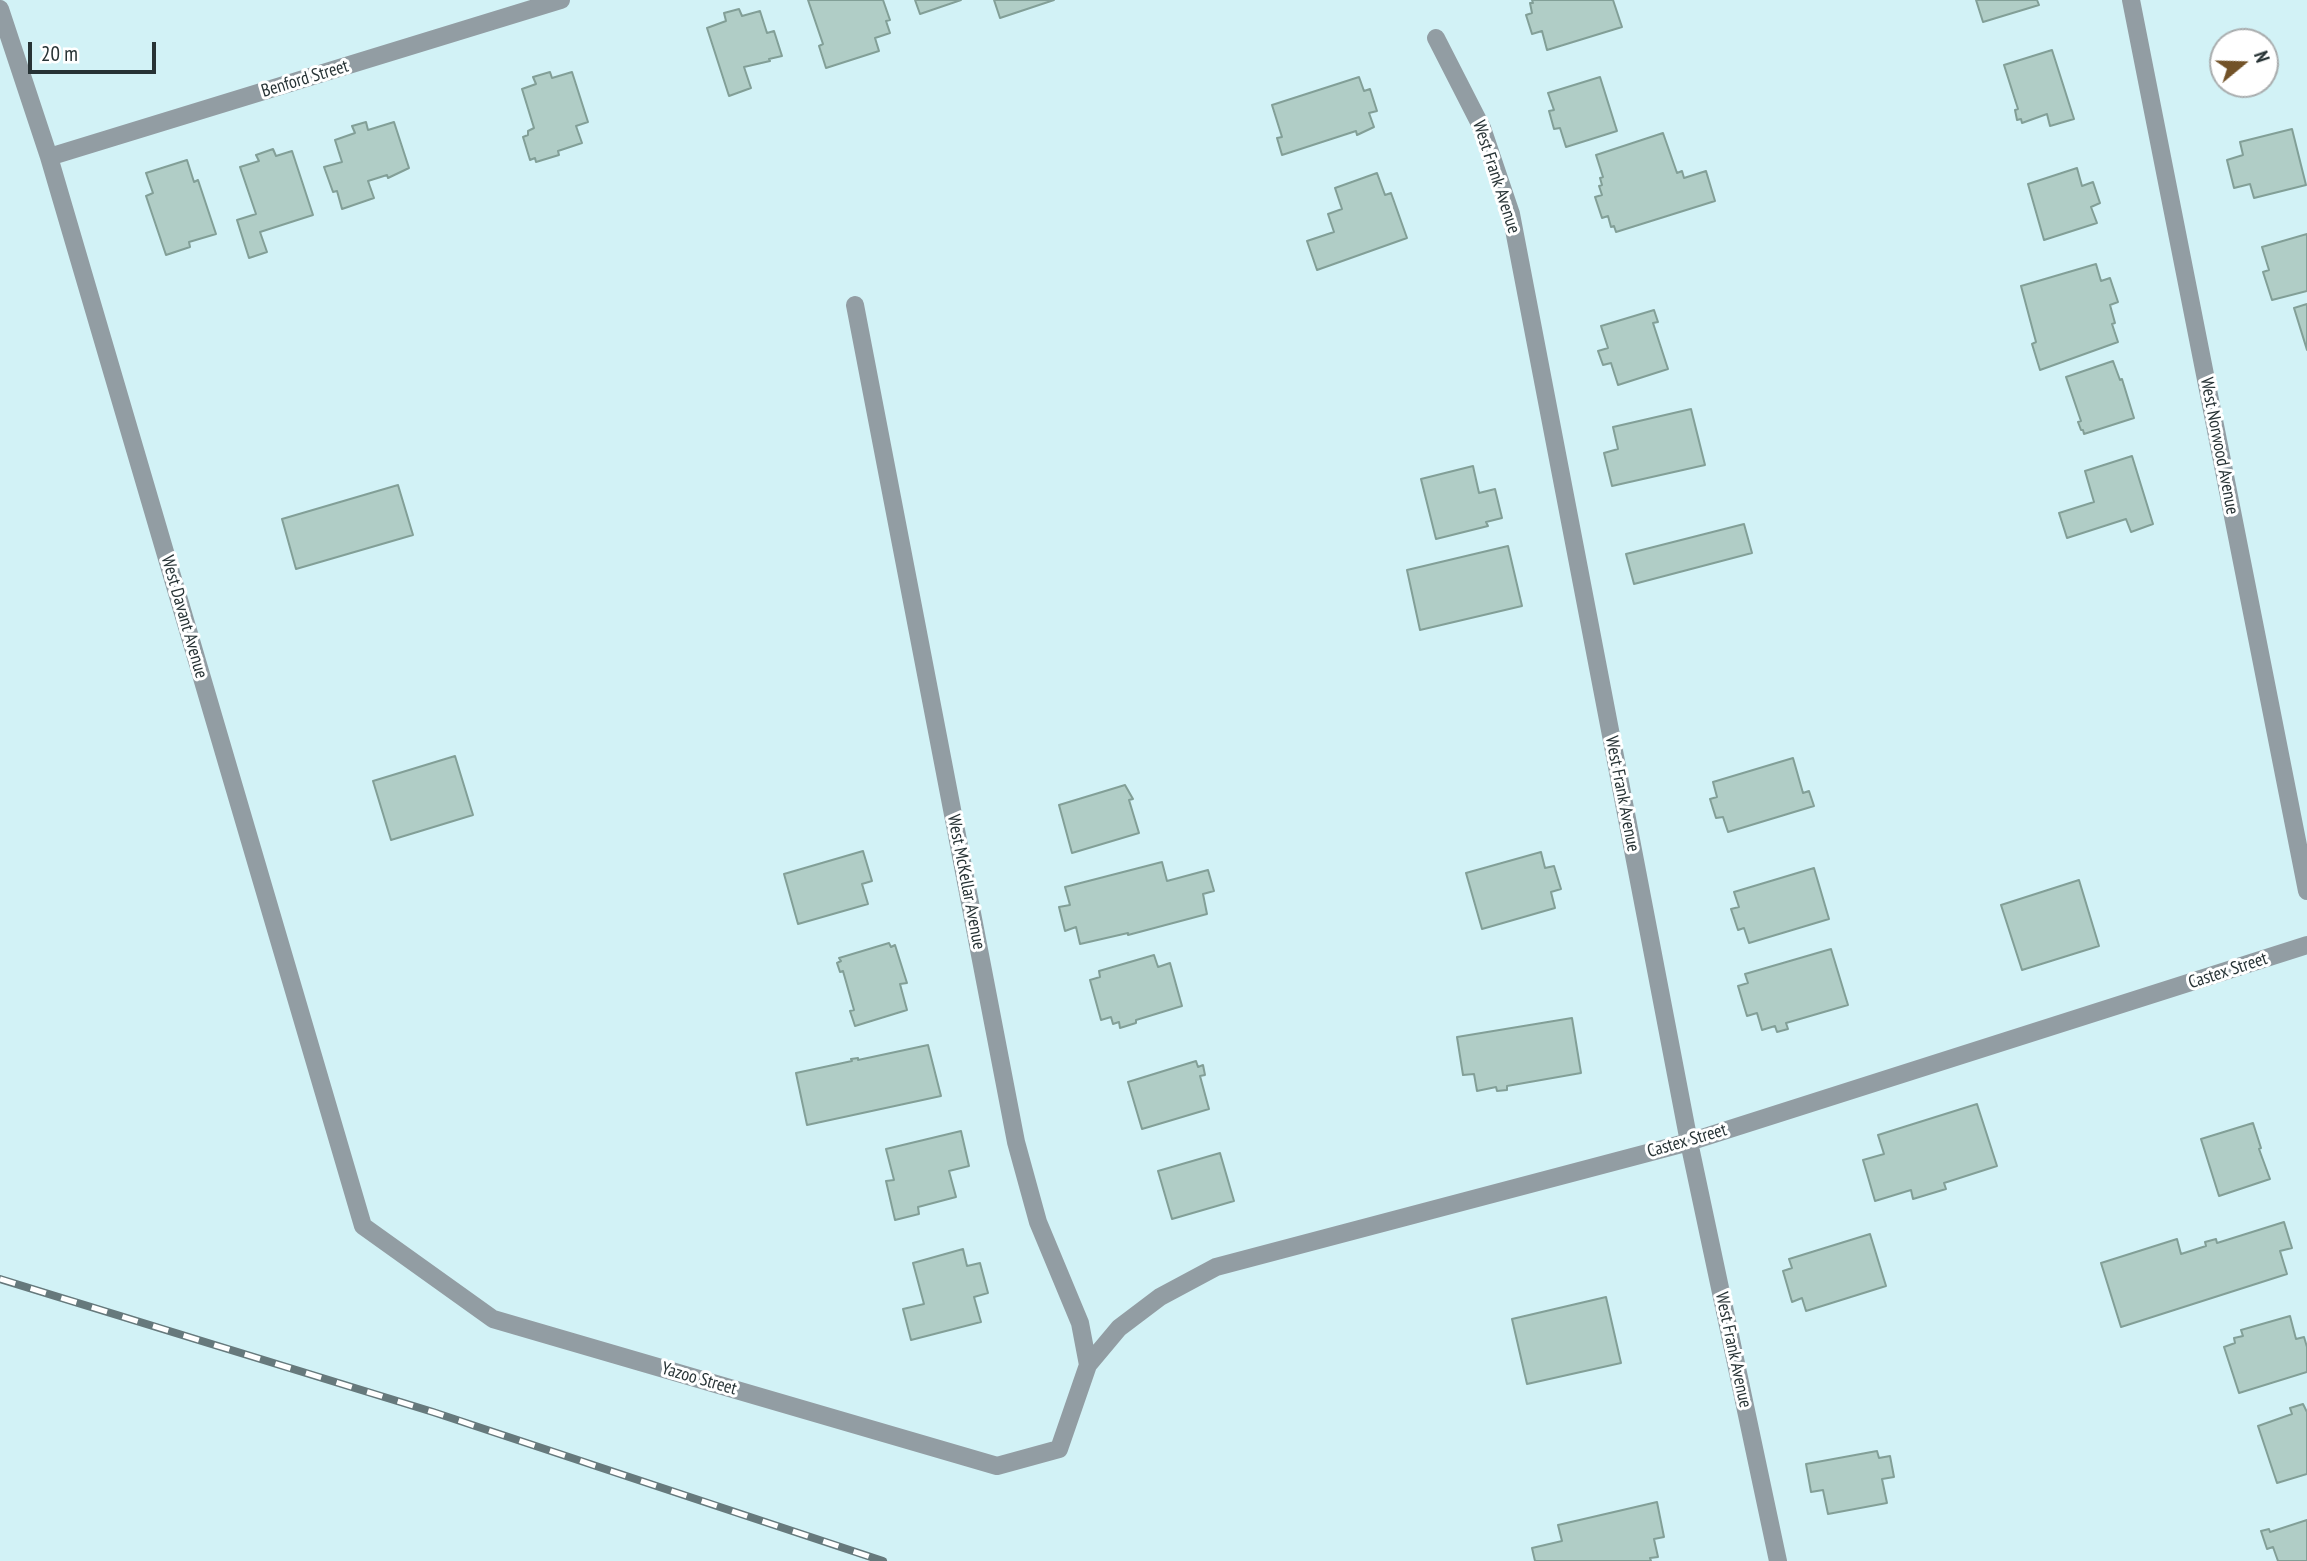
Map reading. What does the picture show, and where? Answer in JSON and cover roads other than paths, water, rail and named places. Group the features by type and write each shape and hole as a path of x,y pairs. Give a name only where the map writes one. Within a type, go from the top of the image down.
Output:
{"street":[{"name":"Benford Street","path":"50,157 561,0"},
{"name":"West Norwood Avenue","path":"2130,0 2307,891"},
{"name":"West Davant Avenue","path":"0,9 50,157 363,1226"},
{"name":"West Frank Avenue","path":"1436,38 1482,128 1511,214 1689,1142 1778,1561"},
{"name":"West McKellar Avenue","path":"855,305 1016,1142 1038,1222 1080,1323 1088,1365 1059,1449"},
{"name":"Castex Street","path":"1088,1365 1119,1328 1149,1304 1216,1268 1689,1142 2307,945"},
{"name":"Yazoo Street","path":"363,1226 493,1319 997,1466 1059,1449"}],"railway":[{"path":"0,1279 433,1412 883,1561"}]}
